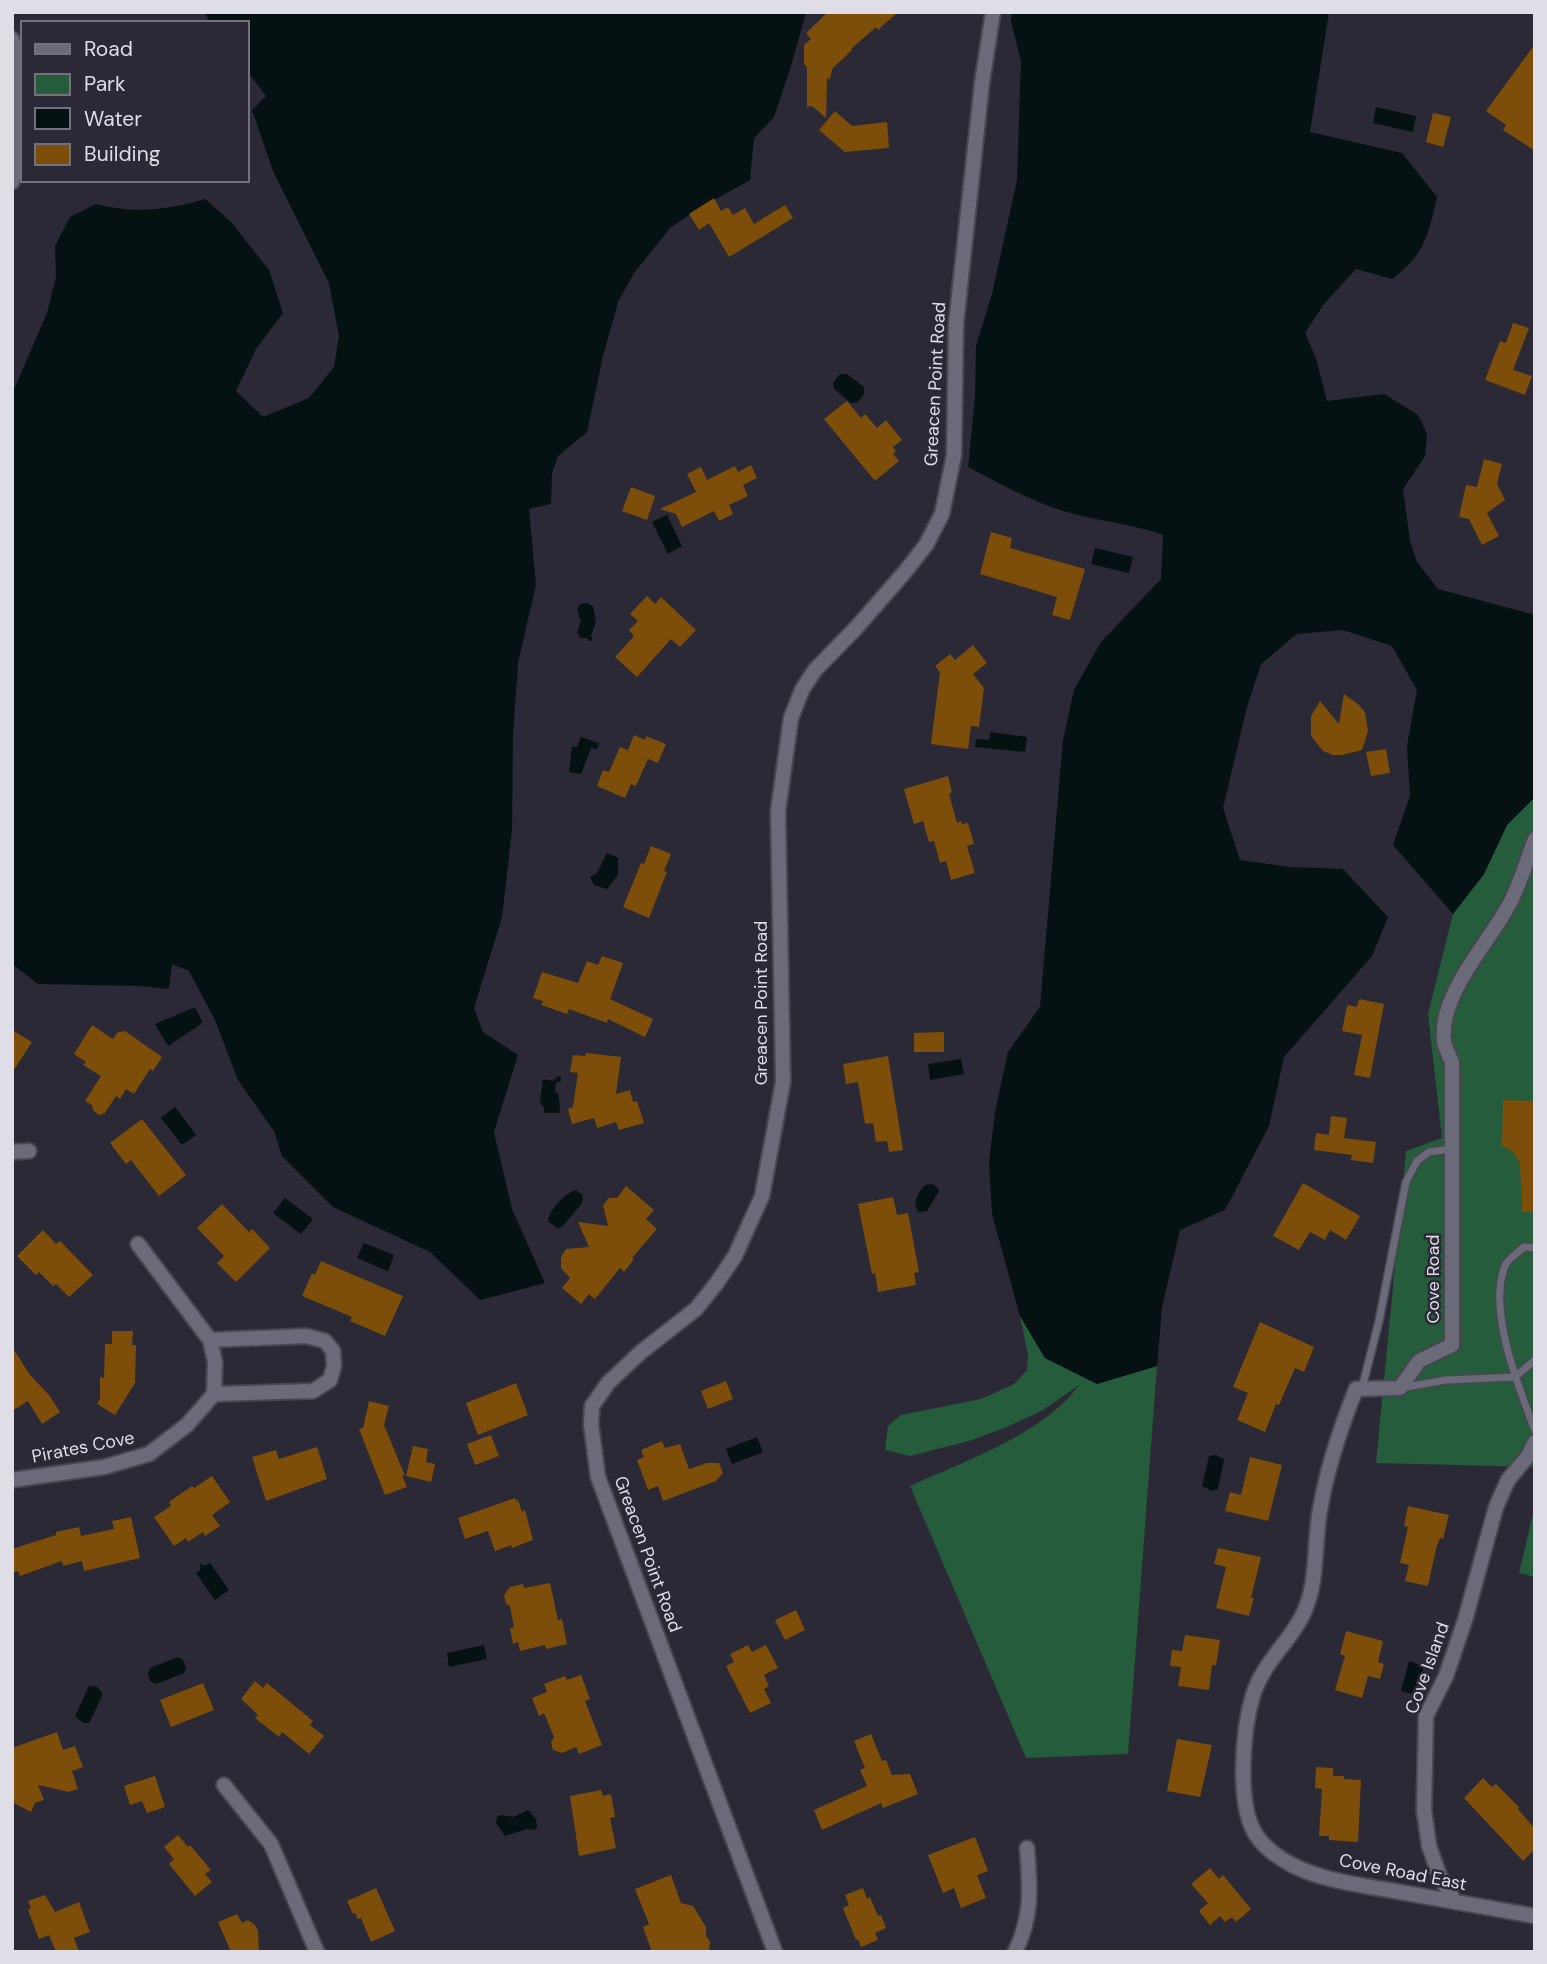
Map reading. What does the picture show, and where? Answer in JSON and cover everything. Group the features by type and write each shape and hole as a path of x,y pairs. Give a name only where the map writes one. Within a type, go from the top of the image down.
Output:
{"street":[{"name":"Greacen Point Road","path":"775,1952 598,1477 591,1424 592,1406 608,1383 641,1352 695,1309 716,1284 735,1256 762,1196 783,1082 778,811 791,718 802,690 815,670 904,573 926,545 942,514 954,455 956,324 982,83 993,12"},
{"path":"12,39 17,53 19,106 12,182"},
{"name":"Cove Road","path":"1400,1388 1419,1361 1452,1345 1452,1062 1444,1044 1444,1024 1450,1003 1508,908 1535,839"},
{"path":"12,1152 29,1151"},
{"path":"138,1244 210,1340 215,1362 214,1394 313,1391 330,1380 334,1366 333,1352 325,1340 306,1336 210,1340"},
{"path":"1362,1389 1400,1388"},
{"name":"Cove Road East","path":"1362,1389 1356,1389 1333,1447 1319,1512 1313,1581 1305,1611 1261,1672 1252,1697 1242,1785 1250,1822 1256,1835 1270,1850 1292,1865 1345,1882 1535,1916"},
{"name":"Pirates Cove","path":"12,1480 104,1467 149,1454 187,1425 214,1394"},
{"name":"Cove Island","path":"1455,1902 1440,1877 1429,1846 1424,1810 1426,1716 1446,1676 1496,1507 1508,1480 1532,1449"},
{"path":"224,1785 271,1844 317,1952"},
{"path":"1015,1952 1025,1931 1031,1899 1027,1848"}],"lane":[{"path":"1362,1389 1380,1321 1406,1182 1417,1161 1429,1152 1451,1149"},
{"path":"1535,1248 1524,1247 1505,1265 1499,1298 1507,1349 1535,1430"},
{"path":"1400,1388 1446,1380 1515,1377 1535,1360"}],"green space":[{"path":"1535,797 1535,1467 1376,1463 1406,1151 1442,1138 1428,1014 1453,914 1484,874 1507,825"},
{"path":"1020,1316 1045,1358 1097,1384 1157,1366 1128,1754 1026,1758 910,1486 1024,1432 1064,1402 1079,1385 1043,1410 969,1441 910,1456 885,1450 888,1426 901,1415 981,1399 1014,1384 1027,1370 1028,1355"},
{"path":"1535,1505 1535,1577 1519,1573"}],"water":[{"path":"204,12 806,12 774,117 754,138 750,180 671,227 634,273 618,302 587,432 558,456 552,473 551,504 529,509 536,585 518,663 513,735 512,830 502,917 474,1008 483,1032 518,1055 494,1132 512,1209 545,1283 480,1300 430,1252 333,1207 282,1156 274,1131 238,1080 215,1020 189,971 172,964 169,989 38,984 12,964 12,394 47,313 56,277 55,246 70,217 96,204 137,210 178,206 205,199 231,222 269,270 283,313 256,349 236,391 263,417 309,398 334,367 339,336 329,283 273,171 252,110 266,96 248,72 248,21 210,21"},
{"path":"1012,12 1329,12 1310,132 1402,153 1437,197 1428,233 1412,261 1392,279 1356,269 1324,304 1305,333 1316,358 1327,401 1384,394 1418,415 1427,434 1425,456 1403,489 1410,541 1417,562 1438,589 1535,615 1535,797 1507,825 1484,874 1453,914 1393,845 1410,796 1407,746 1417,690 1392,646 1343,630 1297,634 1261,664 1247,707 1223,808 1240,860 1290,867 1343,869 1388,917 1372,956 1284,1057 1269,1126 1225,1210 1180,1230 1162,1307 1157,1366 1097,1384 1045,1358 1020,1316 992,1214 989,1162 995,1112 1008,1052 1040,1007 1063,740 1074,690 1101,642 1161,579 1163,535 1049,506 968,467 975,398 976,346 992,294 1017,180 1021,61 1011,21"},
{"path":"1376,107 1416,116 1413,132 1373,123"},
{"path":"840,374 847,374 864,387 864,394 858,402 851,403 834,389 833,383"},
{"path":"667,515 682,546 668,554 652,522"},
{"path":"1095,548 1133,557 1129,573 1091,564"},
{"path":"580,604 593,606 596,622 591,636 593,640 589,641 587,638 581,638 577,632 581,621 577,610"},
{"path":"990,732 1027,737 1025,752 975,747 976,739 989,740"},
{"path":"581,737 599,743 597,749 591,748 581,774 569,772 572,746 577,747"},
{"path":"607,853 618,858 618,875 607,889 594,885 590,877 597,873"},
{"path":"193,1008 202,1021 201,1024 168,1046 155,1024"},
{"path":"961,1059 964,1074 930,1080 928,1064"},
{"path":"558,1076 561,1081 556,1083 555,1091 559,1096 560,1113 544,1113 540,1102 543,1079 553,1081"},
{"path":"175,1107 196,1135 182,1145 161,1118"},
{"path":"931,1184 939,1191 927,1211 918,1212 918,1194 925,1185"},
{"path":"576,1190 583,1196 582,1203 562,1227 557,1228 548,1221 551,1212 563,1198"},
{"path":"285,1198 313,1219 301,1234 273,1213"},
{"path":"364,1243 394,1255 388,1271 357,1258"},
{"path":"757,1437 763,1452 732,1464 726,1449"},
{"path":"1215,1455 1224,1459 1218,1489 1212,1491 1202,1486 1209,1456"},
{"path":"199,1563 205,1566 210,1563 229,1590 215,1600 196,1573 201,1569"},
{"path":"484,1645 487,1659 449,1667 447,1653"},
{"path":"178,1657 183,1660 186,1668 184,1673 156,1684 150,1681 150,1668"},
{"path":"1409,1661 1424,1666 1416,1695 1401,1691"},
{"path":"89,1686 96,1686 103,1694 89,1723 83,1723 75,1716"},
{"path":"528,1810 536,1819 535,1830 527,1829 505,1836 496,1823 497,1817 513,1817"}],"building":[{"path":"828,12 898,12 878,30 876,27 832,69 830,79 827,78 826,118 812,106 807,107 804,45 811,39 806,33"},
{"path":"1535,44 1535,151 1503,130 1506,125 1486,111"},
{"path":"835,111 852,126 887,122 889,148 845,152 819,130"},
{"path":"1433,113 1451,117 1443,147 1426,142"},
{"path":"714,198 721,211 728,207 733,215 745,208 754,224 785,205 793,218 729,257 709,223 699,230 689,214"},
{"path":"1513,323 1529,328 1513,370 1532,376 1525,395 1485,380 1500,341 1506,343"},
{"path":"847,401 861,418 865,414 877,428 886,420 902,440 893,447 896,451 893,454 899,461 875,481 824,419"},
{"path":"1484,459 1502,464 1497,484 1505,500 1487,513 1499,536 1482,545 1469,519 1459,517 1466,485 1477,487"},
{"path":"751,465 757,478 743,485 748,496 729,505 733,514 719,521 714,511 682,527 676,514 660,509 696,492 687,474 701,467 707,480 735,466 738,472"},
{"path":"631,487 655,496 647,520 622,511"},
{"path":"991,532 1012,538 1010,548 1085,569 1070,620 1052,615 1057,597 980,574"},
{"path":"647,596 655,604 661,597 696,630 680,647 671,639 637,677 615,657 634,636 629,630 638,621 630,614"},
{"path":"973,645 987,663 973,674 984,688 979,727 971,726 968,749 931,744 940,672 935,666 950,654 955,660"},
{"path":"1344,694 1365,712 1368,731 1362,750 1333,755 1323,751 1311,736 1311,716 1320,701 1339,724"},
{"path":"634,735 645,740 646,736 666,744 658,763 648,759 636,786 631,784 625,798 597,786 603,770 609,772 620,747 628,750"},
{"path":"1386,749 1390,773 1371,776 1366,752"},
{"path":"948,776 952,792 949,794 957,823 968,823 974,844 967,846 975,873 951,880 946,861 940,863 934,841 929,842 923,821 914,824 904,789"},
{"path":"651,846 671,854 649,918 623,907"},
{"path":"602,956 623,963 610,999 653,1019 645,1037 608,1019 607,1023 569,1009 567,1014 541,1005 543,1001 533,998 542,972 578,983 587,961 598,965"},
{"path":"1359,999 1384,1004 1370,1078 1354,1075 1362,1035 1342,1031 1348,1005 1357,1007"},
{"path":"92,1025 113,1039 118,1032 125,1031 162,1057 153,1071 150,1069 134,1094 126,1089 120,1099 116,1096 105,1113 99,1115 92,1105 85,1101 101,1076 83,1065 86,1062 74,1054"},
{"path":"12,1030 32,1042 12,1073"},
{"path":"944,1032 944,1052 914,1052 914,1033"},
{"path":"586,1053 621,1057 616,1094 630,1090 633,1102 637,1101 644,1123 619,1130 616,1122 597,1128 594,1118 572,1124 568,1109 573,1107 578,1073 570,1072 573,1055 585,1056"},
{"path":"888,1056 903,1150 889,1152 887,1141 876,1142 873,1123 865,1124 858,1082 846,1084 843,1064"},
{"path":"1503,1100 1535,1101 1535,1212 1522,1212 1520,1163 1512,1151 1502,1146"},
{"path":"1331,1116 1347,1118 1344,1138 1376,1142 1373,1163 1351,1160 1352,1155 1314,1150 1316,1133 1329,1135"},
{"path":"142,1119 186,1175 159,1196 131,1160 126,1164 110,1143"},
{"path":"1303,1183 1360,1216 1346,1240 1330,1230 1325,1240 1310,1232 1299,1250 1273,1236"},
{"path":"626,1186 654,1210 646,1219 657,1229 632,1258 634,1259 624,1272 620,1268 595,1299 589,1294 581,1304 562,1288 570,1278 561,1268 561,1257 566,1249 589,1247 578,1222 608,1226 603,1205 609,1198 617,1198"},
{"path":"893,1197 897,1215 908,1213 919,1272 914,1273 916,1285 878,1292 858,1204"},
{"path":"222,1204 249,1232 252,1229 270,1248 236,1282 217,1263 224,1256 197,1228"},
{"path":"43,1230 56,1244 60,1241 93,1275 69,1297 39,1272 36,1275 17,1256"},
{"path":"321,1261 403,1296 385,1336 350,1321 352,1317 302,1296 312,1273 315,1275"},
{"path":"1260,1322 1314,1347 1304,1372 1295,1368 1265,1432 1237,1420 1248,1393 1233,1387"},
{"path":"112,1331 133,1331 132,1345 136,1345 135,1383 115,1415 97,1404 100,1399 100,1377 104,1378 105,1344 112,1344"},
{"path":"12,1347 30,1375 49,1395 60,1412 42,1424 28,1401 12,1411"},
{"path":"726,1381 733,1399 708,1409 701,1391"},
{"path":"516,1383 528,1415 478,1435 466,1403"},
{"path":"369,1401 389,1406 384,1425 407,1487 385,1495 359,1429 363,1428"},
{"path":"491,1435 499,1456 475,1465 467,1444"},
{"path":"662,1441 665,1448 680,1444 689,1469 707,1463 719,1463 723,1473 716,1481 663,1501 658,1486 648,1490 637,1460 644,1457 641,1450"},
{"path":"413,1446 428,1449 426,1462 435,1464 431,1482 406,1476"},
{"path":"317,1447 327,1479 266,1501 252,1457 276,1450 279,1459"},
{"path":"1250,1457 1282,1465 1268,1521 1225,1511 1230,1492 1241,1495"},
{"path":"212,1476 230,1502 212,1515 220,1526 205,1536 203,1532 188,1542 186,1538 174,1546 154,1517 171,1506 169,1502"},
{"path":"515,1498 522,1512 525,1510 533,1540 495,1551 488,1531 465,1539 458,1518"},
{"path":"1408,1506 1449,1515 1443,1539 1440,1538 1436,1549 1428,1586 1405,1581 1409,1565 1400,1563 1408,1527 1404,1526"},
{"path":"131,1517 140,1558 84,1571 82,1561 63,1566 62,1561 20,1576 18,1571 12,1573 12,1549 56,1535 56,1532 79,1527 81,1536 114,1529 112,1521"},
{"path":"1218,1548 1261,1557 1249,1616 1216,1608 1226,1567 1214,1564"},
{"path":"550,1583 558,1620 562,1619 567,1644 546,1649 545,1645 520,1651 518,1642 513,1644 510,1628 514,1627 510,1606 506,1604 504,1595 510,1587 523,1584 524,1588"},
{"path":"796,1610 805,1630 785,1640 775,1620"},
{"path":"1346,1631 1383,1641 1378,1662 1384,1664 1380,1679 1368,1676 1362,1698 1335,1690 1345,1656 1340,1654"},
{"path":"1185,1635 1220,1640 1216,1665 1212,1665 1209,1690 1178,1686 1181,1667 1170,1666 1172,1650 1182,1651"},
{"path":"748,1645 752,1652 766,1645 778,1668 764,1675 769,1686 764,1689 771,1703 750,1713 726,1666 734,1662 730,1654"},
{"path":"581,1675 590,1699 585,1701 602,1745 579,1754 576,1747 562,1753 553,1750 551,1743 554,1737 544,1713 539,1716 532,1698 547,1692 544,1684 565,1676 567,1680"},
{"path":"255,1681 263,1688 267,1683 313,1721 310,1725 324,1736 309,1754 282,1732 279,1737 255,1718 258,1715 241,1699"},
{"path":"203,1683 214,1710 171,1727 160,1700"},
{"path":"57,1732 63,1750 75,1746 83,1767 72,1771 78,1789 69,1792 38,1785 44,1800 35,1803 31,1812 12,1802 12,1748"},
{"path":"871,1734 882,1761 886,1760 892,1775 910,1774 918,1794 883,1808 881,1803 822,1830 814,1810 867,1786 860,1770 865,1768 854,1741"},
{"path":"1177,1739 1212,1745 1200,1797 1167,1791"},
{"path":"1316,1767 1333,1768 1333,1776 1361,1780 1358,1842 1329,1840 1329,1836 1319,1836 1322,1789 1315,1788"},
{"path":"155,1776 165,1807 147,1813 142,1801 130,1805 124,1786"},
{"path":"1483,1778 1492,1787 1496,1784 1519,1807 1535,1829 1535,1849 1523,1861 1464,1798"},
{"path":"601,1790 603,1796 611,1794 615,1817 610,1818 616,1848 579,1856 570,1796"},
{"path":"178,1835 211,1870 205,1874 212,1882 195,1896 169,1864 174,1859 164,1847"},
{"path":"975,1837 988,1871 977,1875 986,1898 961,1908 954,1888 943,1893 928,1855"},
{"path":"1210,1868 1219,1879 1223,1875 1251,1909 1236,1922 1232,1917 1225,1922 1220,1916 1210,1925 1199,1911 1208,1903 1191,1884"},
{"path":"671,1875 681,1903 693,1906 706,1927 706,1936 710,1942 709,1952 652,1952 643,1927 649,1924 635,1889"},
{"path":"376,1888 395,1931 371,1942 361,1918 358,1919 355,1913 353,1914 347,1901"},
{"path":"863,1888 878,1916 881,1915 886,1928 875,1933 878,1940 861,1947 843,1908 849,1905 845,1895"},
{"path":"45,1895 55,1912 79,1902 90,1932 74,1938 79,1952 56,1952 49,1935 39,1939 28,1910 31,1908 28,1901"},
{"path":"237,1914 242,1923 248,1920 255,1925 259,1952 231,1952 218,1922"}]}
